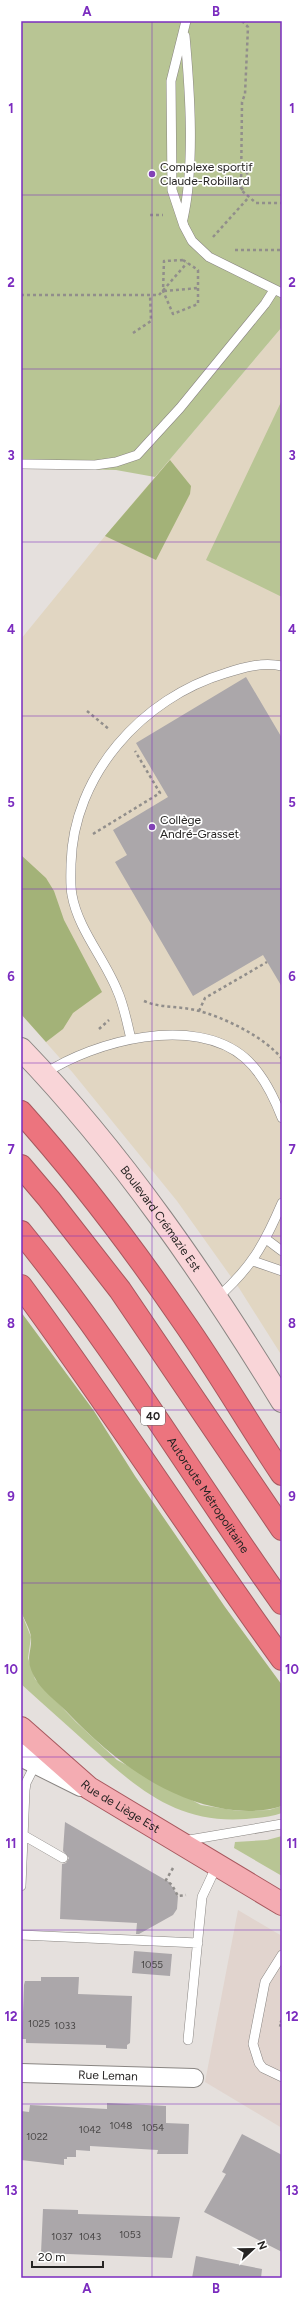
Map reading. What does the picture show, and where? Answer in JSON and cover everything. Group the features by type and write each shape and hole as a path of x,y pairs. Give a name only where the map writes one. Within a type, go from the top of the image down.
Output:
{"highway":[{"path":"21,1112 84,1185 183,1321 282,1474"},
{"path":"21,1166 49,1199 120,1290 282,1529"},
{"name":"Autoroute Métropolitaine","path":"21,1232 96,1332 234,1537 282,1603"},
{"path":"21,1286 82,1371 282,1659"}],"main road":[{"name":"Boulevard Crémazie Est","path":"23,1055 44,1074 146,1200 217,1298 282,1401"},
{"path":"21,1728 88,1788"},
{"name":"Rue de Liège Est","path":"88,1788 217,1865"},
{"path":"217,1865 282,1904"}],"street":[{"name":"Rue de Liège Est","path":"28,1759 88,1788"},
{"name":"Rue Leman","path":"21,2073 194,2078"}],"lane":[{"path":"21,464 95,465 116,462 137,455 185,402 265,304 278,292 208,257 192,241 182,220 172,190 171,81 185,25"},
{"path":"182,220 189,191 189,82 185,25"},
{"path":"131,1039 118,991 81,922 72,894 72,850 75,829 85,799 102,765 118,744 140,721 162,703 210,678 261,664 282,666"},
{"path":"44,1074 61,1063 113,1042 131,1039 195,1037 216,1042 246,1059 263,1081 282,1118"},
{"path":"217,1298 253,1261 266,1239 282,1203"},
{"path":"266,1239 282,1251"},
{"path":"253,1261 282,1271"},
{"path":"21,1886 28,1759"},
{"path":"179,1842 282,1824"},
{"path":"23,1835 63,1858"},
{"path":"188,2040 202,1898 217,1865"},
{"path":"21,1936 198,1943"},
{"path":"282,1954 279,1964 264,1982 253,2044 258,2063 263,2068 282,2077"}],"path":[{"path":"242,21 248,27 245,94 242,102 241,190 256,203 282,204"},
{"path":"241,190 247,184 247,171"},
{"path":"218,242 213,237 249,197"},
{"path":"150,215 166,215"},
{"path":"229,249 282,250"},
{"path":"183,260 198,270 198,288 198,304 172,314 163,291 164,261 183,260"},
{"path":"21,295 159,295 187,263"},
{"path":"163,291 198,288"},
{"path":"133,333 151,321 150,295"},
{"path":"93,834 160,793 135,750"},
{"path":"199,1011 205,998 267,962"},
{"path":"144,1001 152,1004 199,1011 252,1035 270,1046 282,1059"},
{"path":"173,1868 166,1880 172,1885 178,1896 185,1895"},
{"path":"282,2020 279,2025 282,2026"}],"shaded area":[{"name":"Collège André-Grasset","path":"282,327 282,1356 239,1288 177,1201 73,1073 21,1014 21,639 105,536"},
{"path":"238,1910 282,1936 282,2128 205,2082"}],"green space":[{"name":"Complexe sportif Claude-Robillard","path":"21,21 282,21 282,327 155,477 116,470 21,468"},
{"path":"282,400 282,597 206,560"},
{"path":"170,460 191,486 190,494 156,560 105,536"},
{"path":"21,855 46,878 54,891 64,920 102,992 73,1013 63,1029 46,1042 21,1014"},
{"path":"21,1312 94,1411 135,1476 225,1607 282,1685 282,1806 254,1811 240,1811 202,1804 179,1796 138,1773 100,1744 45,1691 35,1678 29,1661 31,1637 21,1612"},
{"path":"21,1612 31,1637 28,1658 35,1679 76,1722 117,1760 201,1805 239,1811 269,1810 282,1806 282,1813 246,1819 222,1819 200,1816 180,1810 161,1801 126,1777 21,1684"},
{"path":"282,1836 282,1876 234,1848 235,1842 267,1840"}],"building":[{"path":"246,677 282,738 282,987 263,955 193,996 115,862 127,855 113,830 168,797 136,743"},
{"path":"65,1822 169,1882 178,1896 177,1909 173,1915 139,1934 136,1934 137,1923 60,1919 62,1864 66,1863 69,1858 63,1851"},
{"path":"134,1951 172,1954 170,1976 132,1973"},
{"path":"41,1977 79,1977 78,1994 132,1996 130,2043 127,2045 127,2049 106,2048 106,2045 26,2043 26,2039 22,2039 24,1985 25,1981 41,1981"},
{"path":"107,2103 166,2106 166,2123 189,2124 188,2154 157,2154 158,2150 90,2146 90,2151 76,2150 76,2157 67,2157 67,2159 64,2159 64,2165 21,2160 21,2111 29,2112 30,2105 107,2109"},
{"path":"242,2134 282,2155 282,2252 204,2212 226,2174 222,2172"},
{"path":"43,2209 78,2210 78,2214 180,2217 172,2258 41,2253"},
{"path":"196,2256 262,2269 261,2278 192,2278"}],"place":[{"name":"Complexe sportif Claude-Robillard","path":"152,174"},
{"name":"Collège André-Grasset","path":"152,827"}]}
